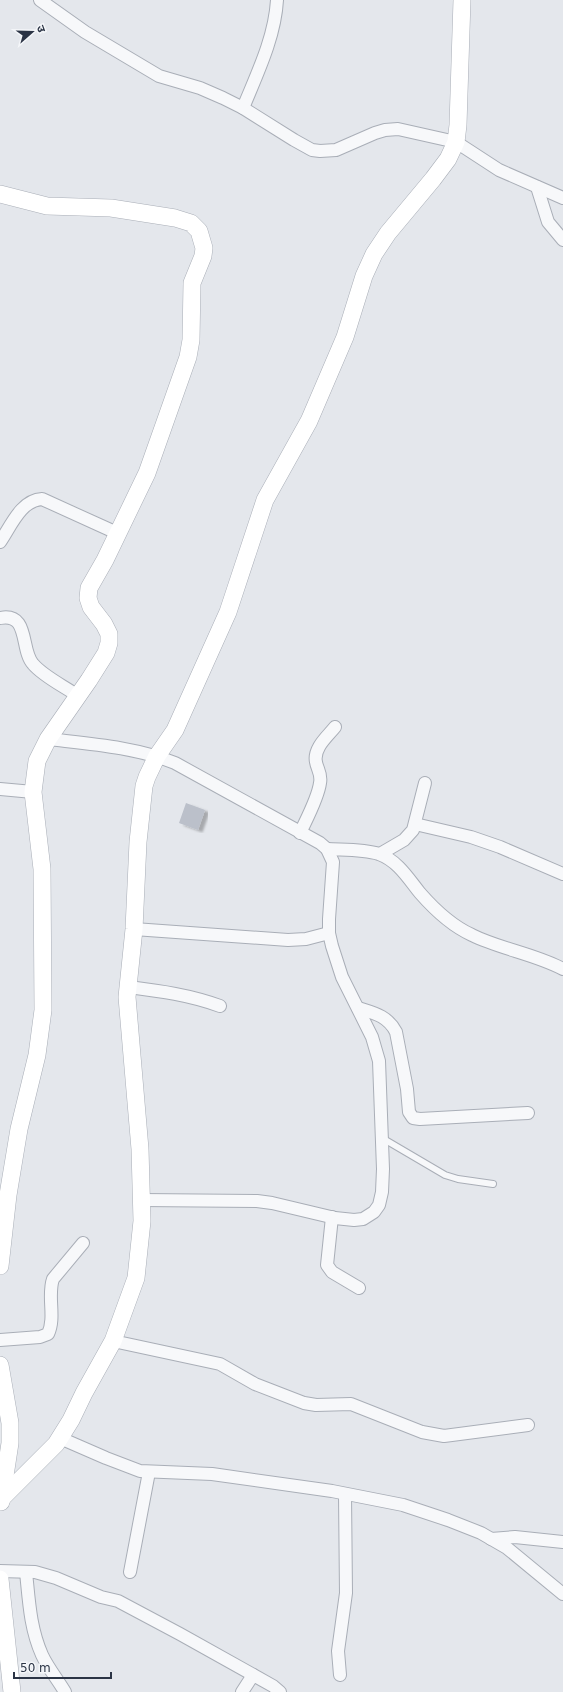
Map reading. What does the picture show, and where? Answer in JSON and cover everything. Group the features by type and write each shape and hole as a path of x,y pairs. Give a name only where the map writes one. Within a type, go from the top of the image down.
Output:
{"street":[{"path":"40,0 85,32 159,76 200,88 243,108 312,150 336,150 385,130 398,129 456,142 499,170 563,198"},
{"path":"243,108 259,68 276,18 277,0"},
{"path":"0,1503 60,1438 113,1341 136,1278 142,1222 137,1104 129,1026 129,987 134,929 138,842 144,786 150,769 157,756 175,730 228,612 265,500 309,421 345,337 364,276 369,265 388,233 434,179 448,159 456,142 463,1"},
{"path":"538,187 548,222 563,240"},
{"path":"0,194 47,206 111,208 175,218 191,223 199,231 204,248 192,283 191,340 188,357 147,473 105,560 89,588 88,598 91,607 109,634 109,643 106,653 48,739 37,761 33,792 42,869 43,1010 37,1055 19,1129 8,1195 0,1266"},
{"path":"0,542 21,510 27,503 34,499 42,499 117,533"},
{"path":"0,618 12,618 23,630 27,655 32,664 78,696"},
{"path":"300,832 320,785 321,776 316,762 316,754 323,741 335,727"},
{"path":"48,739 104,745 157,756 175,763 201,779 300,832 327,849 331,855 334,869 329,933 332,946 342,978 372,1037 379,1061 383,1169 382,1192 377,1209 370,1216 363,1219 354,1220 332,1217 272,1202 141,1200"},
{"path":"380,854 404,840 409,835 415,824 425,783"},
{"path":"0,789 33,792"},
{"path":"415,824 471,837 500,847 563,874"},
{"path":"327,849 363,851 380,854 388,858 401,869 421,894 440,913 471,935 563,969"},
{"path":"134,929 288,940 306,939 329,933"},
{"path":"129,987 174,992 220,1006"},
{"path":"358,1008 378,1015 392,1024 396,1032 408,1089 409,1112 413,1118 420,1119 528,1113"},
{"path":"332,1217 327,1264 332,1272 359,1288"},
{"path":"0,1340 40,1337 48,1334 51,1326 51,1286 53,1279 83,1243"},
{"path":"113,1341 220,1364 255,1384 304,1403 316,1405 351,1404 422,1432 444,1436 528,1425"},
{"path":"0,1365 10,1423 10,1443 0,1503"},
{"path":"60,1438 123,1466 140,1471 212,1474 345,1494 403,1505 481,1533 507,1548 563,1594"},
{"path":"130,1572 149,1472"},
{"path":"340,1675 338,1652 346,1594 345,1494"},
{"path":"491,1539 515,1537 563,1542"},
{"path":"0,1571 35,1572 56,1578 101,1597 118,1601 253,1675 280,1692"},
{"path":"26,1572 30,1617 35,1636 43,1656 66,1692"},
{"path":"0,1579 12,1692"},
{"path":"242,1692 253,1675"}],"lane":[{"path":"382,1138 409,1152 433,1169 445,1175 458,1179 493,1184"}],"building":[{"path":"186,803 205,810 198,830 179,823"}]}
